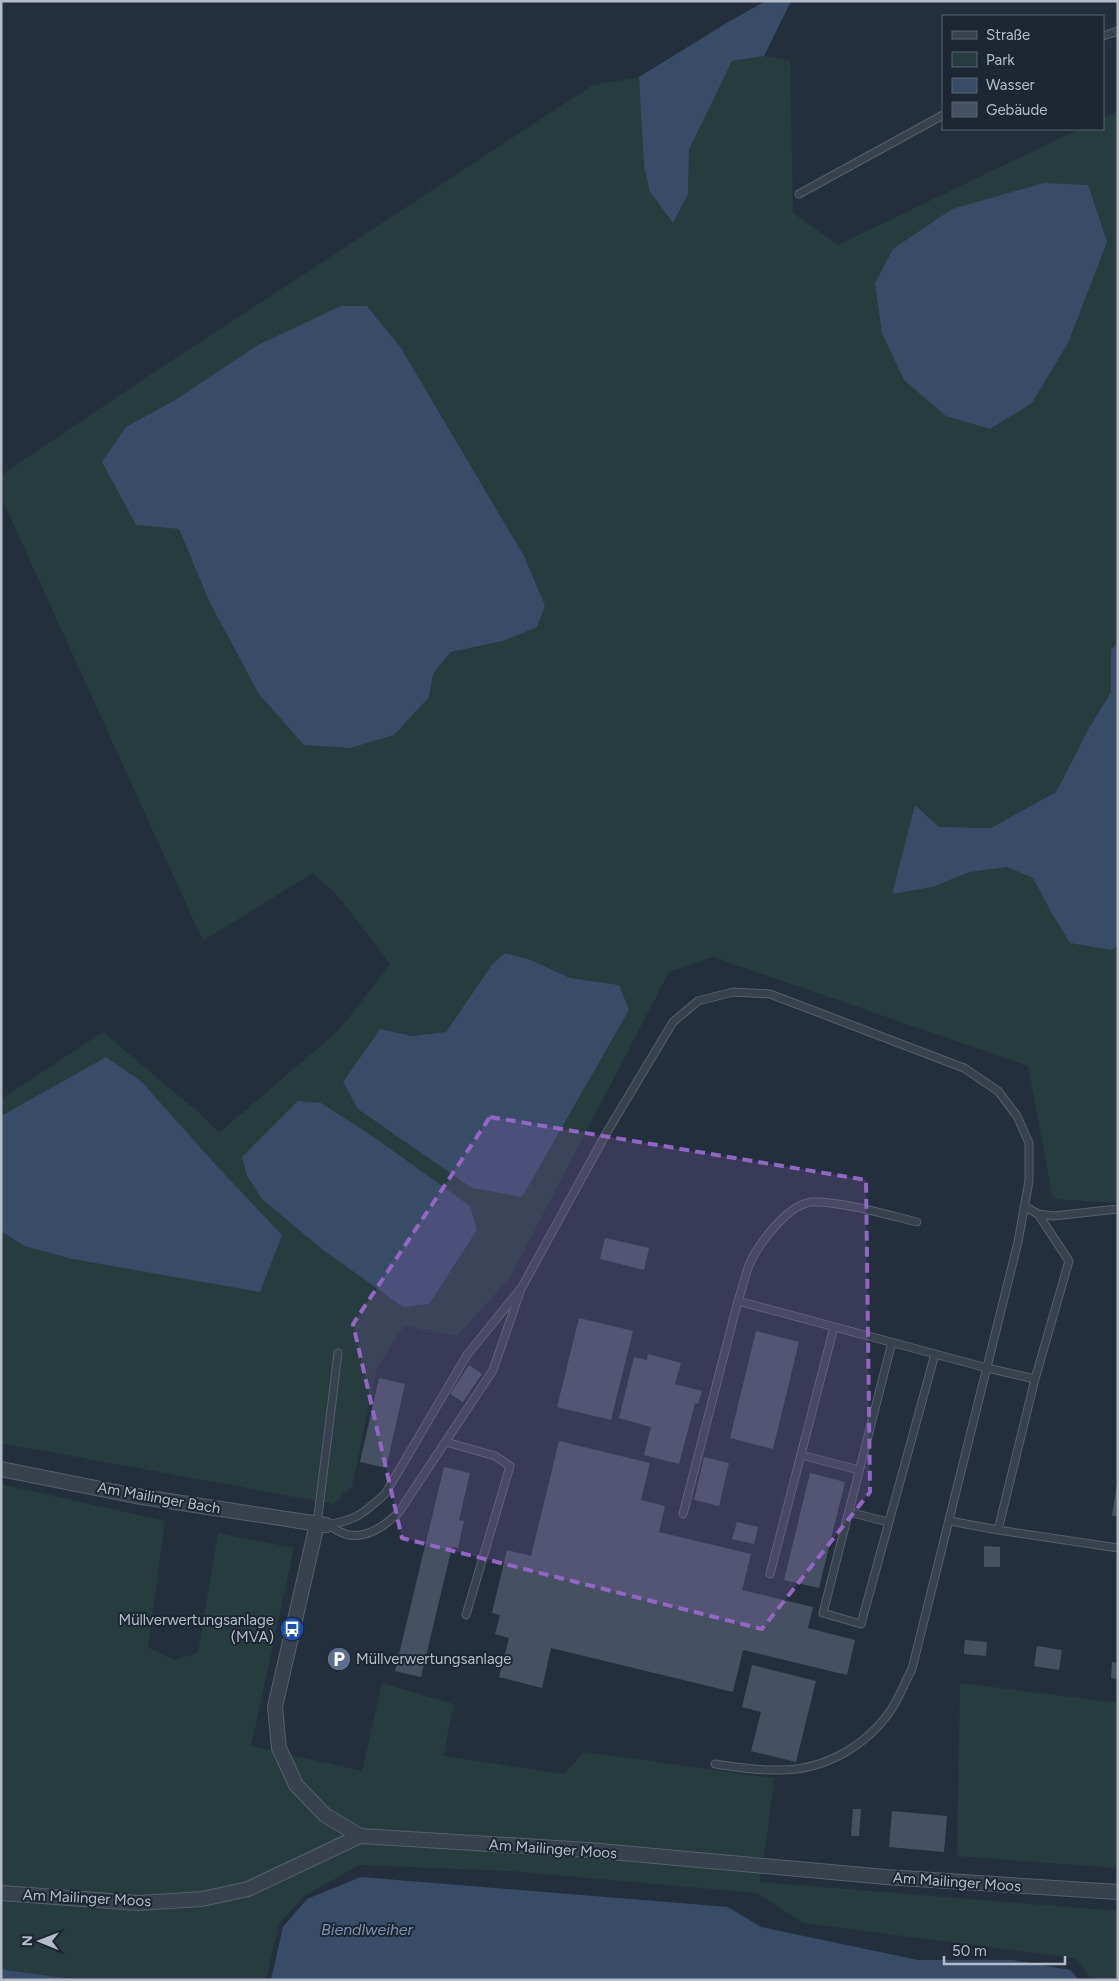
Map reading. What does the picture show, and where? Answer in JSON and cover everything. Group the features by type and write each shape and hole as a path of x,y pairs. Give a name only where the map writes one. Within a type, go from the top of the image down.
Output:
{"street":[{"name":"Am Mailinger Bach","path":"1,1469 136,1496 322,1524"},
{"path":"322,1524 275,1707 279,1748 296,1785 326,1816 360,1836"},
{"name":"Am Mailinger Moos","path":"1,1893 138,1903 202,1899 248,1889 360,1836 589,1850 886,1877 1118,1892"}],"lane":[{"path":"1104,36 1118,31"},
{"path":"799,194 942,116"},
{"path":"322,1524 350,1535 364,1534 385,1526 399,1512 493,1370 522,1287 607,1132 672,1022 698,1001 732,992 770,994 964,1068 998,1091 1017,1116 1028,1143 1029,1181 1018,1242 912,1669 892,1709 871,1735 848,1752 814,1766 782,1770 750,1769 715,1764"},
{"path":"683,1514 738,1301 750,1264 772,1230 791,1212 810,1202 838,1204 917,1222"},
{"path":"1024,1206 1038,1214 1054,1216 1118,1210"},
{"path":"998,1530 1035,1378 1069,1261 1038,1214"},
{"path":"322,1524 350,1521 365,1512 385,1494 467,1355 522,1287"},
{"path":"738,1301 987,1368 1035,1378"},
{"path":"770,1574 834,1327"},
{"path":"892,1342 823,1613 861,1624 935,1354"},
{"path":"322,1524 338,1353"},
{"path":"446,1442 495,1456 510,1466 466,1615"},
{"path":"801,1455 859,1470"},
{"path":"849,1512 888,1522"},
{"path":"950,1521 1118,1548"}],"highlighted area":[{"path":"490,1117 866,1180 870,1492 762,1629 402,1538 353,1324"}],"green space":[{"path":"764,56 790,61 793,213 838,245 1077,130 1104,130 1104,118 1118,111 1118,643 1111,649 1111,692 1089,728 1056,792 991,828 939,827 916,805 892,893 932,887 970,872 1007,866 1033,878 1051,912 1111,950 1118,946 1118,1203 1053,1199 1028,1066 713,957 669,972 510,1278 457,1336 404,1326 377,1368 352,1486 333,1504 1,1443 1,1231 24,1246 72,1259 171,1276 282,1235 142,1082 106,1057 1,1116 1,1099 103,1032 199,1113 219,1133 339,1030 390,964 337,895 313,873 203,941 1,497 1,475 165,365 593,85 639,77 644,167 650,192 673,223 688,194 689,150 732,61","holes":["367,306 401,348 524,556 545,605 503,641 452,652 433,674 429,697 209,601 179,529 136,525 102,462 126,427 175,400","1068,343 1032,403 990,429","505,953 531,960 570,978 619,985 343,1082 380,1029 412,1036 446,1032 493,963","247,1176 403,1307 323,1250 262,1199"]},
{"path":"1,1484 165,1521 148,1647 174,1660 198,1653 218,1533 294,1548 251,1746 362,1771 382,1683 454,1704 443,1756 564,1774 584,1752 774,1778 759,1882 1118,1911 1118,1980 1093,1980 1075,1958 803,1923 757,1893 509,1871 360,1865 304,1896 279,1924 266,1980 80,1980 1,1969"},
{"path":"960,1683 1118,1703 1118,1868 957,1856"}],"water":[{"path":"766,1 791,1 764,56 732,61 689,150 688,194 673,223 650,192 644,167 639,77"},
{"path":"1044,183 1088,185 1107,242 1068,343 1032,403 990,429 946,416 904,380 882,333 875,283 893,249 952,209"},
{"path":"341,306 367,306 401,348 524,556 545,605 537,627 503,641 451,652 433,674 429,697 394,735 350,748 304,745 259,694 209,601 179,529 136,525 102,462 126,427 175,400 258,345"},
{"path":"1118,643 1118,946 1111,950 1070,943 1033,878 1007,867 970,872 932,887 892,894 915,805 939,827 991,828 1056,792 1089,728 1111,692 1111,649"},
{"path":"505,953 531,960 570,978 619,985 629,1010 522,1197 472,1188 358,1109 343,1082 380,1029 412,1036 446,1032 493,963"},
{"path":"106,1057 142,1082 282,1235 260,1292 72,1259 24,1246 1,1231 1,1116"},
{"path":"298,1101 321,1103 375,1138 470,1206 477,1230 429,1304 403,1307 323,1250 262,1199 247,1176 242,1157"},
{"name":"Biendlweiher","path":"361,1877 728,1907 761,1927 918,1960 1013,1960 1070,1970 1079,1980 271,1980 283,1927 307,1899"},
{"path":"1,1969 6,1970 80,1980 1,1980"}],"building":[{"path":"605,1238 649,1248 644,1270 600,1259"},
{"path":"579,1318 633,1331 611,1420 557,1407"},
{"path":"756,1331 799,1342 773,1449 730,1438"},
{"path":"648,1354 681,1363 675,1384 702,1391 698,1404 695,1403 679,1464 644,1455 651,1427 619,1418 634,1357 647,1360"},
{"path":"469,1365 482,1374 463,1402 450,1394"},
{"path":"379,1378 405,1384 386,1468 360,1462"},
{"path":"559,1441 650,1463 641,1500 665,1506 659,1532 751,1554 742,1590 813,1607 808,1628 855,1640 847,1675 743,1650 733,1692 551,1648 542,1688 499,1677 509,1638 495,1634 500,1615 492,1613 507,1550 531,1556"},
{"path":"704,1457 729,1463 719,1506 694,1500"},
{"path":"444,1467 470,1473 459,1520 464,1521 458,1548 452,1547 421,1677 395,1671"},
{"path":"810,1473 845,1482 819,1588 784,1580"},
{"path":"1117,1483 1118,1516 1112,1516"},
{"path":"737,1522 758,1527 754,1544 732,1539"},
{"path":"984,1546 1000,1547 1000,1567 984,1567"},
{"path":"965,1640 987,1642 986,1656 964,1654"},
{"path":"1037,1646 1062,1650 1059,1670 1034,1666"},
{"path":"1112,1662 1118,1663 1118,1679 1111,1678"},
{"path":"752,1665 816,1681 796,1762 751,1751 761,1712 742,1707"},
{"path":"853,1809 861,1809 859,1836 851,1836"},
{"path":"892,1811 947,1816 944,1852 889,1847"}],"place":[{"name":"Müllverwertungsanlage (MVA)","path":"292,1629"},
{"name":"Müllverwertungsanlage","path":"339,1659"}]}
